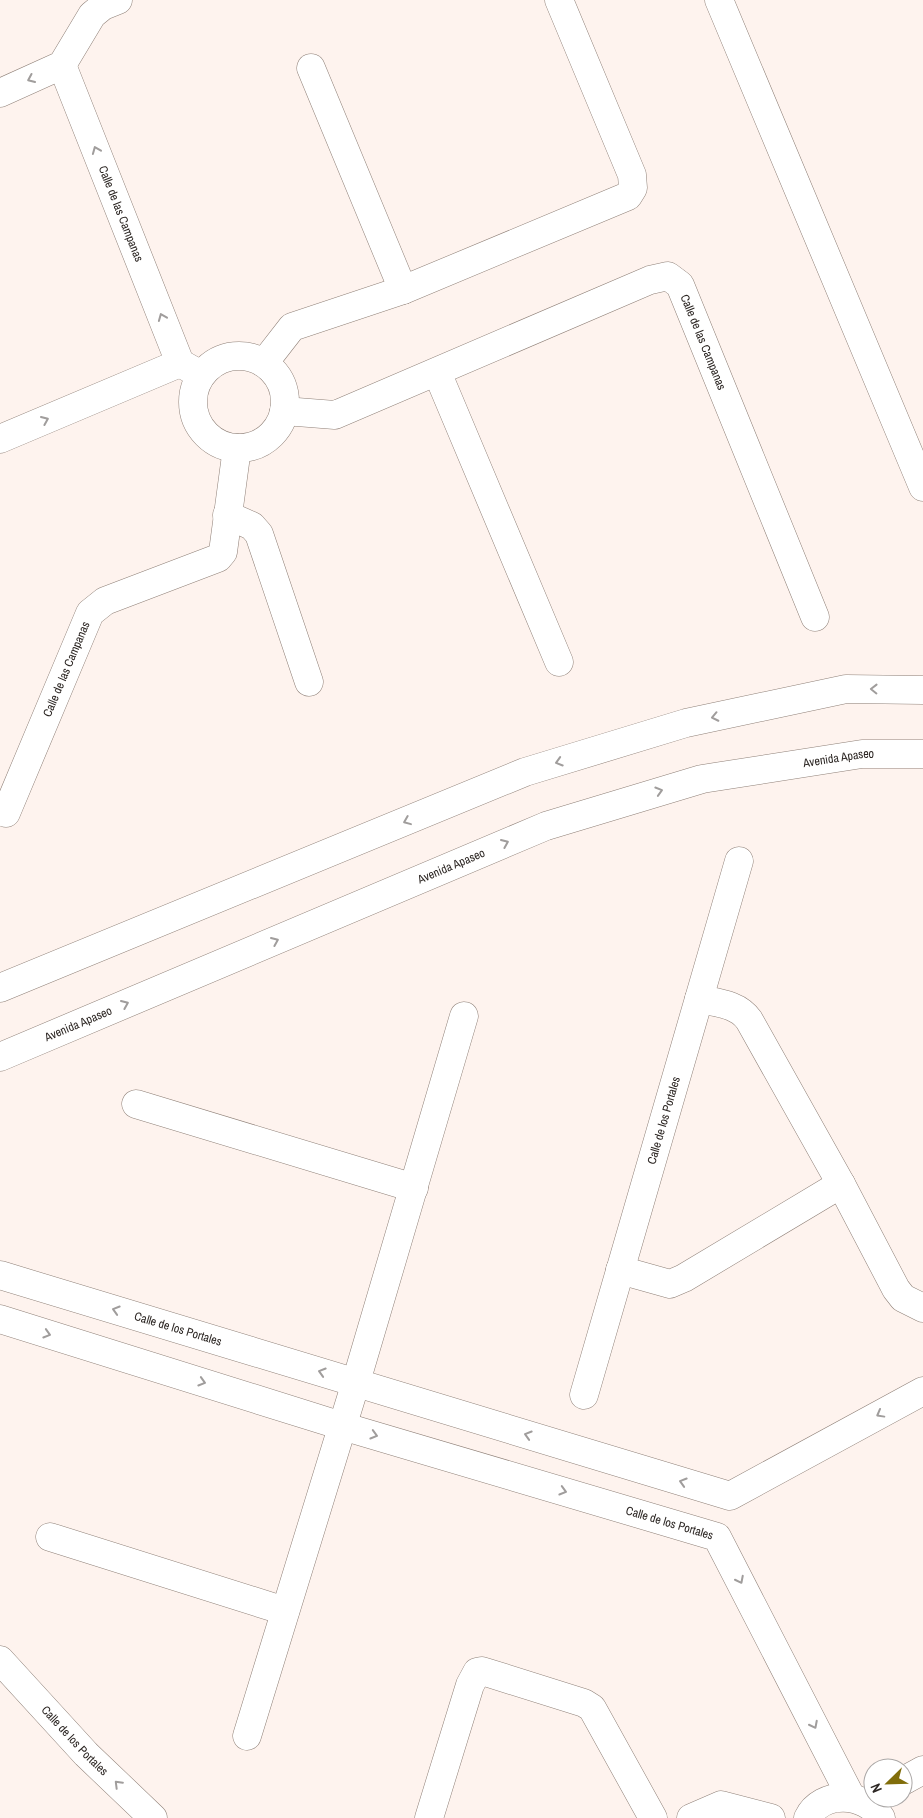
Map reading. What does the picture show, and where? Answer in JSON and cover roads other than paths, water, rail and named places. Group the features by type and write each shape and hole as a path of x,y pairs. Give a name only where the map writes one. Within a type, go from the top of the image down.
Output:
{"street":[{"path":"0,94 62,65 92,15 103,6 118,0"},
{"path":"264,363 292,327 403,290 628,196 633,188 632,175 559,0"},
{"path":"719,0 923,487"},
{"name":"Calle de las Campanas","path":"62,65 191,369"},
{"path":"311,68 403,290"},
{"name":"Calle de las Campanas","path":"284,410 335,415 650,280 668,276 676,280 815,617"},
{"path":"0,439 191,369 211,365 223,358 237,356 251,357 264,363 276,376 284,392 284,410 275,430 258,444 237,448 214,440 204,432 193,410 191,369"},
{"path":"438,372 559,662"},
{"name":"Calle de las Campanas","path":"6,813 90,613 105,601 218,558 223,552 237,448"},
{"path":"227,515 252,526 258,534 309,682"},
{"path":"0,988 525,772 686,723 846,689 923,690"},
{"name":"Avenida Apaseo","path":"0,1057 546,826 702,778 862,754 923,754"},
{"name":"Calle de los Portales","path":"584,1395 739,861"},
{"path":"699,999 735,1007 743,1011 841,1184 896,1290 903,1298 923,1308"},
{"path":"247,1736 356,1382 464,1016"},
{"path":"136,1104 414,1188"},
{"path":"620,1270 670,1284 684,1278 841,1184"},
{"name":"Calle de los Portales","path":"0,1275 730,1496"},
{"name":"Calle de los Portales","path":"0,1320 342,1426 718,1537 863,1796"},
{"path":"718,1537 730,1496 923,1391"},
{"path":"50,1538 285,1611"},
{"name":"Calle de los Portales","path":"0,1660 86,1754 153,1818"},
{"path":"429,1818 470,1685 477,1672 482,1671 584,1703 592,1708 654,1818"},
{"path":"808,1818 822,1802 863,1803"},
{"path":"691,1818 721,1805 771,1818"}]}
